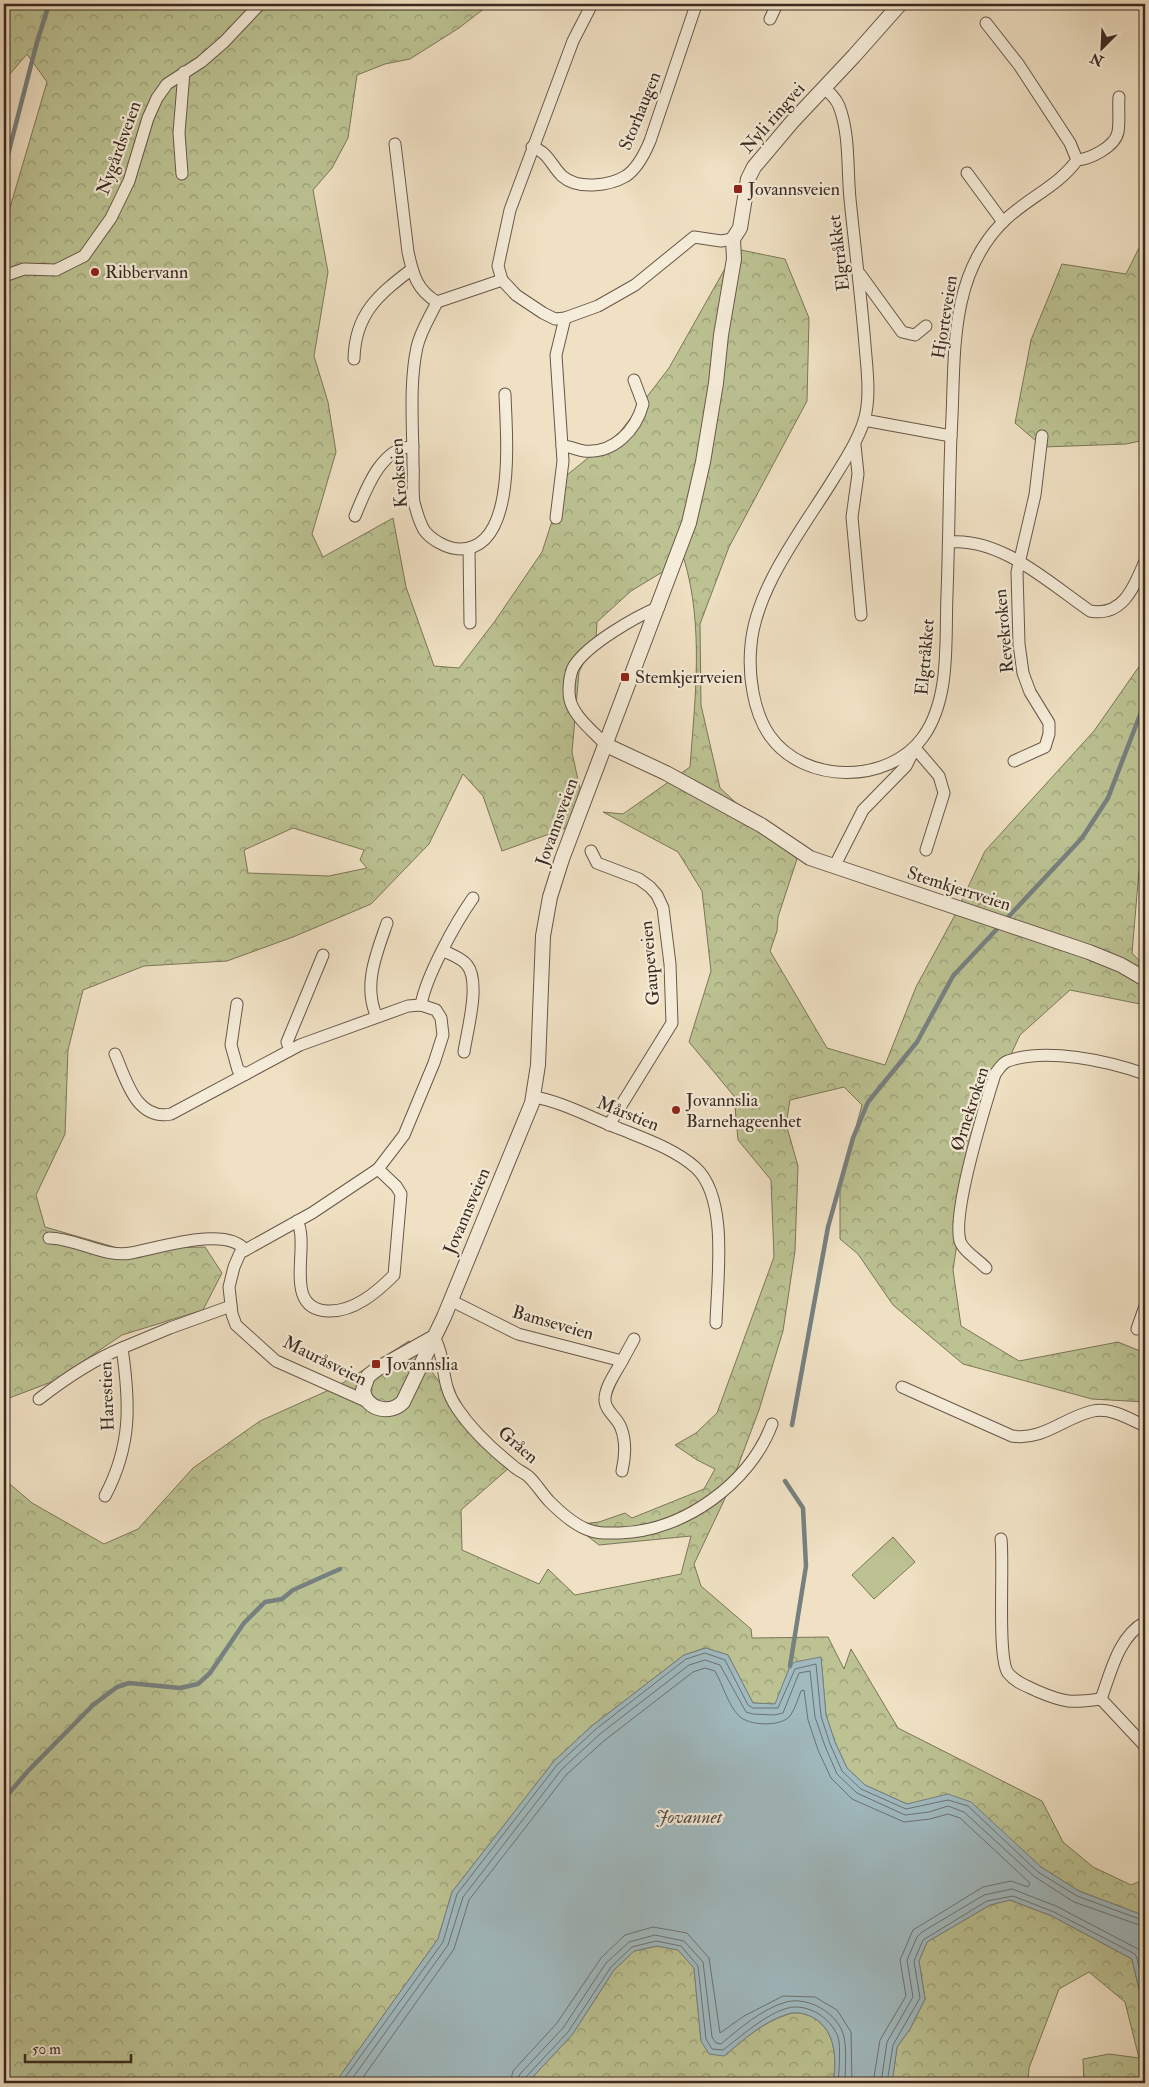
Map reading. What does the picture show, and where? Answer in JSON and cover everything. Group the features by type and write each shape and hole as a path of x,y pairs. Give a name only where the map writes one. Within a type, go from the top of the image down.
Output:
{"street":[{"name":"Nygårdsveien","path":"4,276 24,269 56,270 84,256 111,218 129,181 156,98 167,84 224,42 260,4"},
{"path":"592,4 573,41 510,210 498,266 502,280 516,295 543,314 555,319 565,318 598,306 635,285 694,237 721,241 733,239"},
{"path":"770,19 777,4"},
{"name":"Nyli ringvei","path":"733,239 740,228 748,179 754,167 900,4"},
{"name":"Storhaugen","path":"532,147 546,154 562,176 568,180 587,185 603,184 626,176 642,158 650,141 694,8"},
{"path":"986,23 1019,65 1070,144 1078,160"},
{"path":"182,174 179,133 184,72"},
{"name":"Elgtråkket","path":"824,88 838,105 844,126 850,200 860,272 868,383 864,420 855,445 785,556 766,592 756,620 751,646 756,706 771,737 786,752 805,762 828,771 845,773 866,772 890,765 906,756 916,748 930,727 942,690 949,542 950,436"},
{"name":"Hjorteveien","path":"950,436 956,335 962,294 970,269 984,244 1003,222 1069,172 1078,160 1091,157 1116,138 1118,130 1118,97"},
{"path":"395,144 408,252 412,269 424,294 438,302 502,280"},
{"path":"967,173 1003,222"},
{"name":"Jovannsveien","path":"396,1408 403,1402 434,1337 519,1137 533,1097 538,1065 543,936 550,897 562,859 690,523 703,462 734,258 733,239"},
{"path":"354,359 357,332 366,313 380,294 412,269"},
{"path":"860,272 902,332 915,335 926,326"},
{"name":"Krokstien","path":"438,302 426,321 417,347 414,378 414,502 423,528 429,536 456,549 469,549"},
{"path":"556,518 563,461 556,355 565,318"},
{"path":"562,446 593,451 609,447 624,438 634,427 643,404 634,380"},
{"path":"470,623 469,549 480,545 490,536 497,522 503,497 506,394"},
{"path":"864,420 950,436"},
{"name":"Revekroken","path":"1014,761 1045,746 1050,723 1030,692 1023,673 1019,644 1017,572 1034,495 1042,436"},
{"name":"Elgtråkket","path":"855,445 858,474 852,517 861,614"},
{"path":"355,516 383,463 399,449 413,447"},
{"name":"Revekroken","path":"949,542 982,544 1004,552 1090,611 1103,613 1112,611 1125,599 1145,561"},
{"path":"606,745 575,711 570,700 570,679 574,667 598,644 644,613 659,607"},
{"name":"Stemkjerrveien","path":"606,745 675,777 761,824 810,858 1121,965 1145,979"},
{"path":"834,867 863,810 906,766 916,748 939,776 944,792 926,850"},
{"name":"Gaupeveien","path":"591,852 598,862 639,879 657,895 663,908 670,964 672,1023 610,1125"},
{"path":"421,1005 429,980 460,917 473,898"},
{"path":"376,1015 373,1005 371,972 387,922"},
{"path":"444,951 459,958 468,965 473,979 472,1003 464,1052"},
{"path":"290,1050 287,1042 322,955"},
{"path":"237,1004 231,1045 238,1070 246,1074"},
{"path":"49,1238 65,1238 98,1249 128,1254 190,1239 216,1239 241,1245 245,1250 378,1170 404,1135 434,1063 443,1035 441,1018 436,1010 421,1005 408,1006 376,1015 290,1050 170,1114 154,1115 145,1111 136,1100 114,1054"},
{"name":"Ørnekroken","path":"986,1268 962,1247 959,1240 959,1230 970,1166 995,1074 1002,1065 1008,1061 1034,1057 1070,1055 1124,1067 1145,1074"},
{"name":"Mårstien","path":"533,1097 662,1146 695,1168 706,1180 713,1194 718,1232 716,1323"},
{"path":"297,1220 301,1228 302,1243 299,1278 306,1302 314,1307 334,1311 353,1306 379,1290 394,1275 401,1194 396,1186 378,1170"},
{"name":"Mauråsveien","path":"245,1250 240,1253 229,1287 236,1325 276,1361 378,1408 389,1410 396,1408"},
{"name":"Bamseveien","path":"450,1300 518,1334 622,1361"},
{"name":"Harestien","path":"105,1496 117,1473 126,1443 127,1386 122,1348 231,1306"},
{"path":"1137,1329 1145,1306"},
{"path":"368,1402 363,1390 368,1376 434,1337"},
{"name":"Gråen","path":"434,1337 440,1351 443,1380 449,1395 473,1428 513,1467 529,1476 550,1502 579,1525 600,1533 626,1533 665,1525 697,1510 732,1482 748,1464 764,1444 772,1424"},
{"path":"622,1471 624,1452 621,1427 608,1410 605,1400 612,1379 634,1339"},
{"path":"39,1399 69,1376 99,1358 122,1348"},
{"path":"902,1387 1012,1436 1022,1438 1033,1436 1094,1410 1116,1413 1145,1426"},
{"path":"1001,1539 1003,1645 1007,1672 1018,1683 1059,1700 1072,1703 1101,1699"},
{"path":"1101,1699 1122,1644 1129,1634 1145,1622"},
{"path":"1101,1699 1145,1746"}],"green space":[{"path":"4,4 490,4 459,28 410,59 385,64 357,75 348,138 332,168 313,190 328,272 314,356 328,402 336,452 312,534 323,557 393,518 406,587 434,666 459,668 495,621 542,552 567,475 620,432 669,368 736,249 785,259 809,318 807,401 729,547 700,624 701,705 720,788 797,859 778,917 777,931 770,951 827,1048 885,1065 916,987 955,915 985,851 1094,731 1145,658 1145,863 1139,871 1132,953 1145,967 1145,1005 1070,990 1020,1035 984,1112 965,1190 953,1270 961,1326 1019,1361 1118,1342 1145,1353 1145,1402 1092,1399 963,1364 893,1305 858,1254 840,1239 840,1185 862,1105 844,1087 790,1100 786,1124 798,1166 795,1251 783,1331 759,1410 729,1490 694,1564 701,1586 751,1629 752,1638 828,1637 844,1669 851,1649 898,1728 1042,1801 1063,1842 1093,1867 1131,1885 1145,1879 1145,1916 1079,1891 1041,1867 1011,1840 927,1801 907,1804 865,1785 847,1768 835,1742 826,1715 821,1658 790,1666 776,1704 753,1703 728,1655 705,1648 684,1655 593,1725 554,1761 452,1892 438,1939 335,2083 4,2083 4,1479 32,1503 104,1544 138,1529 193,1468 260,1421 338,1386 409,1341 455,1403 510,1467 461,1510 462,1550 539,1584 548,1569 575,1595 681,1574 691,1536 599,1545 573,1525 599,1522 625,1513 632,1518 704,1489 715,1469 697,1460 675,1445 696,1433 717,1413 774,1257 771,1180 738,1140 734,1096 689,1042 711,971 702,891 678,852 603,812 623,814 690,767 696,689 696,636 690,584 684,559 631,591 597,622 596,638 579,672 572,752 584,808 577,824 502,851 483,796 463,774 429,844 371,904 293,937 227,961 144,966 83,990 68,1050 65,1134 36,1195 45,1227 121,1249 205,1247 222,1273 203,1310 122,1335 54,1381 4,1400 4,429 8,404 4,373 4,228 47,82 27,54 4,81","holes":["293,828 364,850 360,860 367,868 329,876 248,873 244,850"]},
{"path":"1145,236 1145,440 1126,444 1043,447 1015,423 1031,340 1062,264 1126,274"},
{"path":"893,1537 915,1562 874,1599 852,1575"},
{"path":"1145,1673 1145,1716 1140,1689"},
{"path":"1010,1900 1052,1916 1132,1959 1145,2015 1145,2083 1084,2083 1083,2059 1109,2054 1139,2058 1125,2002 1089,1972 1059,1989 1029,2068 1028,2083 892,2083 897,2047 910,2029 925,1999 919,1961 927,1942 990,1905"},
{"path":"657,1946 678,1950 694,1968 701,2041 724,2056 771,2021 792,2013 805,2014 821,2024 831,2038 835,2056 833,2083 527,2083 572,2035 614,1970 634,1951"}],"water":[{"name":"Jovannet","path":"706,1648 728,1655 753,1703 775,1704 790,1666 795,1662 821,1657 826,1715 835,1742 847,1768 865,1785 907,1804 948,1794 971,1802 1041,1867 1079,1891 1145,1916 1145,2015 1132,1959 1052,1916 1010,1900 990,1905 927,1942 919,1961 925,1999 910,2029 897,2047 892,2083 833,2083 835,2056 831,2038 827,2030 814,2018 801,2013 791,2013 771,2021 724,2056 709,2054 701,2041 694,1968 678,1950 657,1946 634,1951 614,1970 572,2035 527,2083 335,2083 438,1939 452,1892 554,1761 593,1725 684,1655"}],"waterway":[{"path":"4,170 37,42 49,4"},
{"path":"792,1425 828,1227 853,1138 868,1102 917,1042 953,976 1082,838 1108,798 1145,702"},
{"path":"785,1481 803,1508 806,1566 790,1666"},
{"path":"4,1799 28,1771 93,1705 117,1687 129,1683 180,1688 198,1684 210,1673 244,1623 265,1602 282,1599 293,1590 340,1569"}],"place":[{"name":"Jovannsveien","path":"738,189"},
{"name":"Ribbervann","path":"95,272"},
{"name":"Stemkjerrveien","path":"625,677"},
{"name":"Jovannslia Barnehageenhet","path":"676,1110"},
{"name":"Jovannslia","path":"376,1364"}]}
